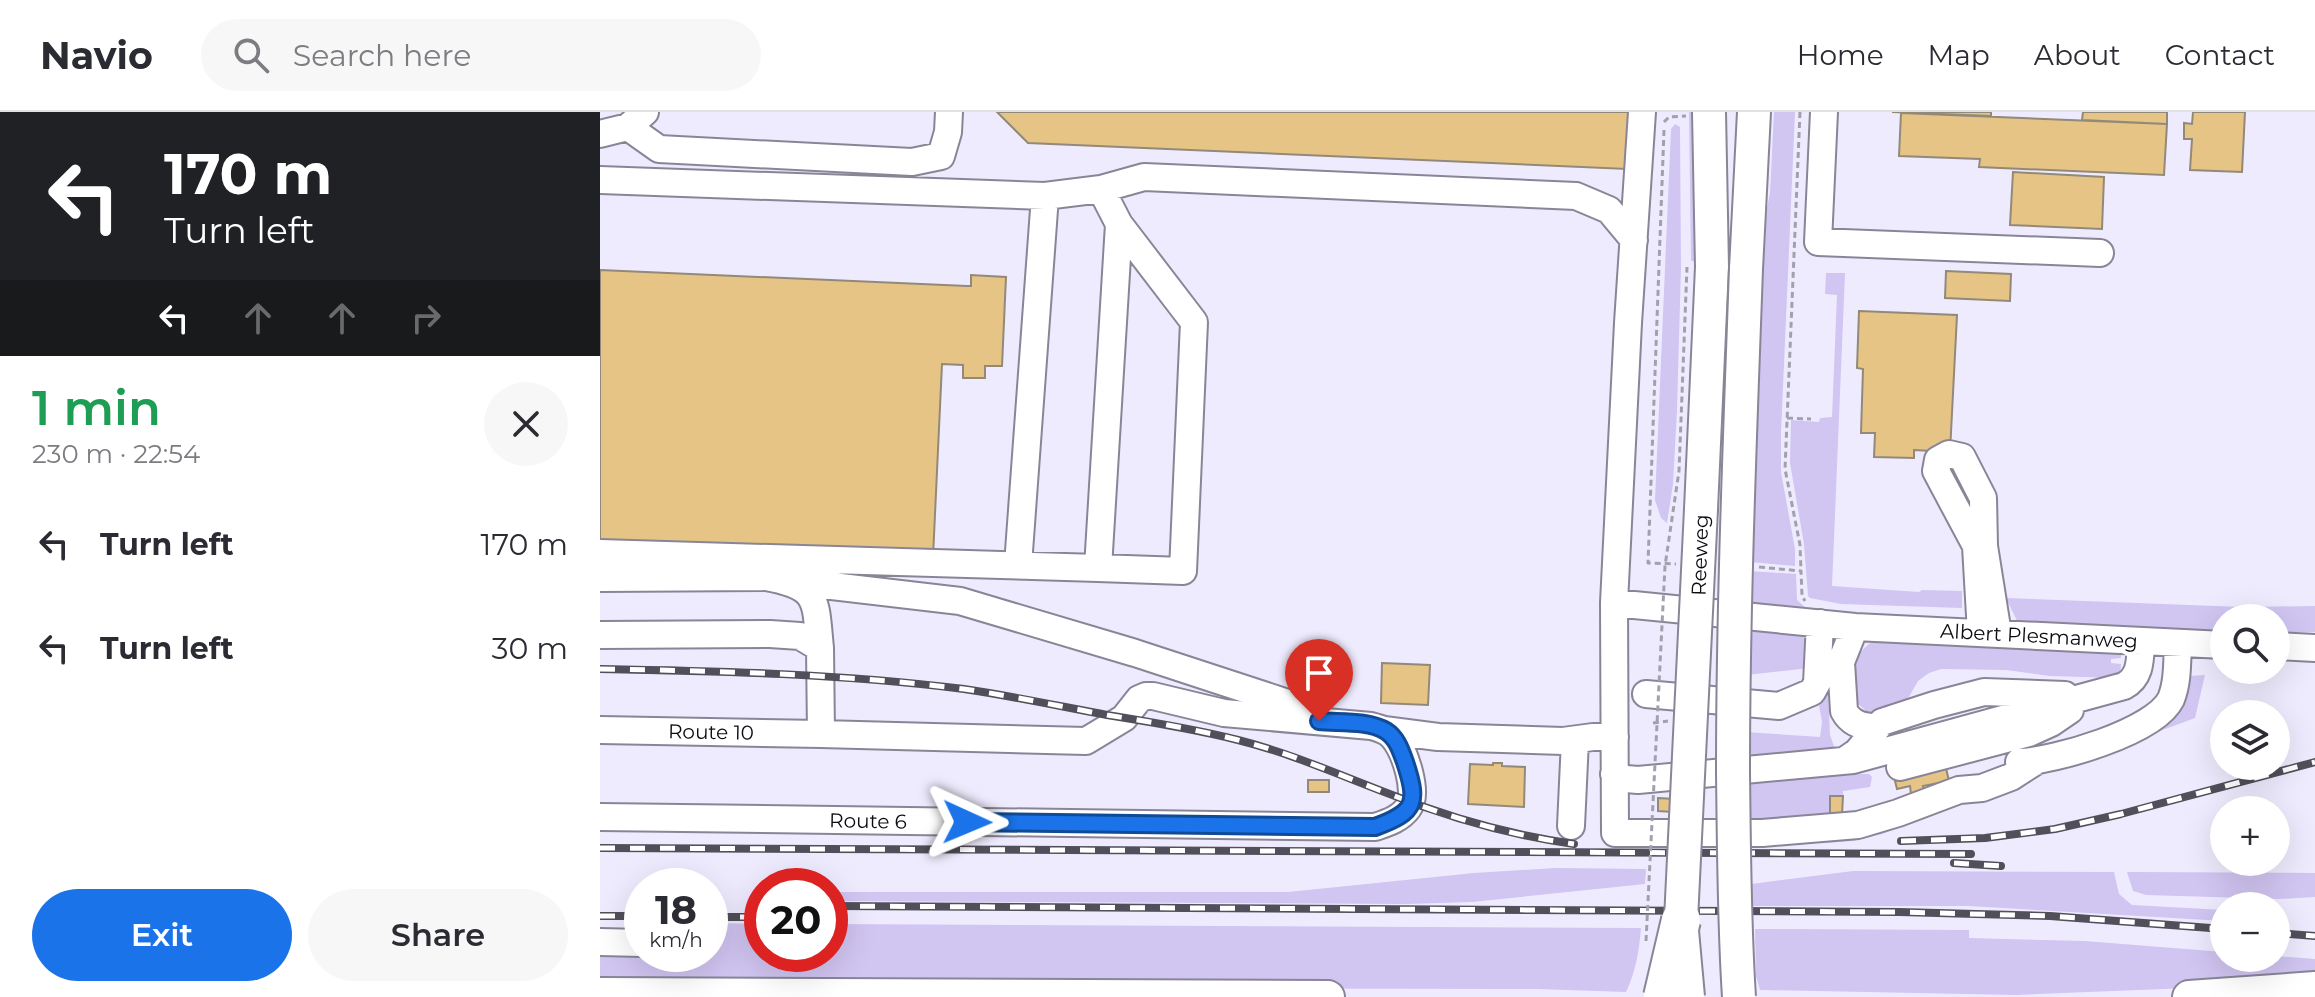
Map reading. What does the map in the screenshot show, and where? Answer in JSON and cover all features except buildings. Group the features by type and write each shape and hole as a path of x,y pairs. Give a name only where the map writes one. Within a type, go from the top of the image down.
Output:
{"highway":[{"path":"1663,997 1681,920"}],"main road":[{"name":"Reeweg","path":"1739,997 1734,823 1735,578 1754,112"},
{"name":"Reeweg","path":"1688,997 1681,920 1698,601 1698,114"},
{"path":"2189,997 2315,988"},
{"path":"600,994 1328,997"}],"street":[{"path":"600,134 636,120 659,149 912,162 941,156 948,132 949,112"},
{"path":"1642,112 1614,603 1615,833 1762,833 1837,828 1880,820 1959,790 1982,788 2011,777 2036,761 2087,747 2155,718 2171,698 2178,643"},
{"path":"1824,112 1818,242 2100,253"},
{"path":"600,180 1045,196 1101,189 1144,177 1576,196 1609,210 1634,240"},
{"path":"600,553 1183,571 1194,322 1119,224 1101,189"},
{"path":"1018,565 1045,196"},
{"path":"1098,568 1119,224"},
{"path":"1949,454 1962,457 1983,498 1989,634 1976,546 1936,471 1938,460 1949,454"},
{"path":"600,578 766,577 960,601 1135,653 1350,724 1438,737 1563,741 1615,737"},
{"path":"789,581 809,593 816,603 821,734"},
{"name":"Albert Plesmanweg","path":"1614,603 1813,612 1855,627 2210,644"},
{"path":"1646,694 1779,706 1812,692 1817,683 1813,612"},
{"path":"1855,627 1841,662 1844,711 1860,725 1860,745"},
{"path":"600,635 770,634 800,636 820,648"},
{"path":"1614,774 1638,780 1749,768 1860,745 1904,748 2131,682 2140,664 2141,642"},
{"path":"2290,647 2315,648"},
{"path":"1860,745 1886,720 1974,693 1992,691 2089,696"},
{"name":"Route 10","path":"600,730 1086,741 1119,722 1139,699 1146,696 1224,713 1350,724"},
{"name":"Route 6","path":"600,817 1375,827 1402,815 1414,794 1400,748 1391,734 1384,730"},
{"path":"1571,826 1575,740"},
{"path":"600,942 624,943"}],"path":[{"path":"1800,112 1785,469 1800,545 1802,596 1813,612"},
{"path":"1677,564 1648,563 1665,121 1669,117 1698,114"},
{"path":"1646,946 1665,566 1679,471 1700,267"},
{"path":"1787,418 1811,419"},
{"path":"1747,566 1801,571"}],"shaded area":[{"path":"1689,112 1695,112 1696,261 1691,261"},
{"path":"1774,112 1795,112 1781,472 1795,549 1795,566 1750,562 1761,238 1770,193"},
{"path":"1675,124 1680,127 1681,267 1673,484 1667,523 1661,518 1655,500 1671,129"},
{"path":"1826,273 1845,273 1832,586 1919,592 1962,591 1962,608 1841,604 1808,596 1804,544 1790,463 1791,420 1819,422 1820,418 1832,417 1837,295 1825,294"},
{"path":"1749,571 1796,574 1797,600 1806,608 1816,609 1815,613 1792,611 1788,605 1748,609"},
{"path":"2006,598 2210,606 2210,631 2027,626 2018,623"},
{"path":"2290,606 2315,606 2315,632 2290,632"},
{"path":"1747,627 1809,629 1810,668 1746,675"},
{"path":"1833,636 1827,661 1830,735 1835,749 1830,753 1765,754 1765,761 1746,762 1746,732 1820,737 1822,722 1818,700 1822,643"},
{"path":"1877,637 2040,644 2121,654 2121,658 2111,659 2111,663 2121,664 2120,675 2117,678 2050,676 2006,670 1941,669 1918,681 1906,702 1882,714 1870,714 1858,704 1855,668 1861,651"},
{"path":"2205,675 2195,718 1882,834 1825,843 1825,838 2170,720 2182,708 2188,676"},
{"path":"1857,767 1859,774 1872,777 1870,787 1843,791 1843,796 1831,796 1830,815 1748,825 1747,777"},
{"path":"1556,868 1646,869 1645,884 1472,902 848,901 848,892 1288,892"},
{"path":"1853,871 2114,872 2119,894 2132,905 2210,909 2210,920 1968,906 1752,906 1751,884"},
{"path":"2127,872 2210,872 2210,876 2315,873 2315,897 2290,898 2290,892 2210,892 2210,897 2146,895 2133,891"},
{"path":"728,923 744,924 744,972 848,972 848,924 1641,928 1636,961 1626,992 1537,989 600,987 600,946 624,951 624,972 728,972"},
{"path":"1755,929 1969,930 1969,938 2085,941 2210,951 2210,972 2290,972 2290,957 2315,959 2315,979 2214,987 2016,995 1760,990 1756,976"}],"railway":[{"path":"600,669 828,677 919,684 1018,698 1238,740 1295,757 1456,817 1526,836 1574,844"},
{"path":"1901,841 1985,838 2055,829 2315,762"},
{"path":"600,848 1971,854"},
{"path":"1954,863 2001,866"},
{"path":"848,906 1899,912 2050,916 2210,928"},
{"path":"600,916 624,916"},
{"path":"728,917 744,917"},
{"path":"2290,934 2315,936"}],"route":[{"path":"967,822 1375,827 1402,815 1414,794 1400,748 1391,734 1371,726 1319,721"}]}
